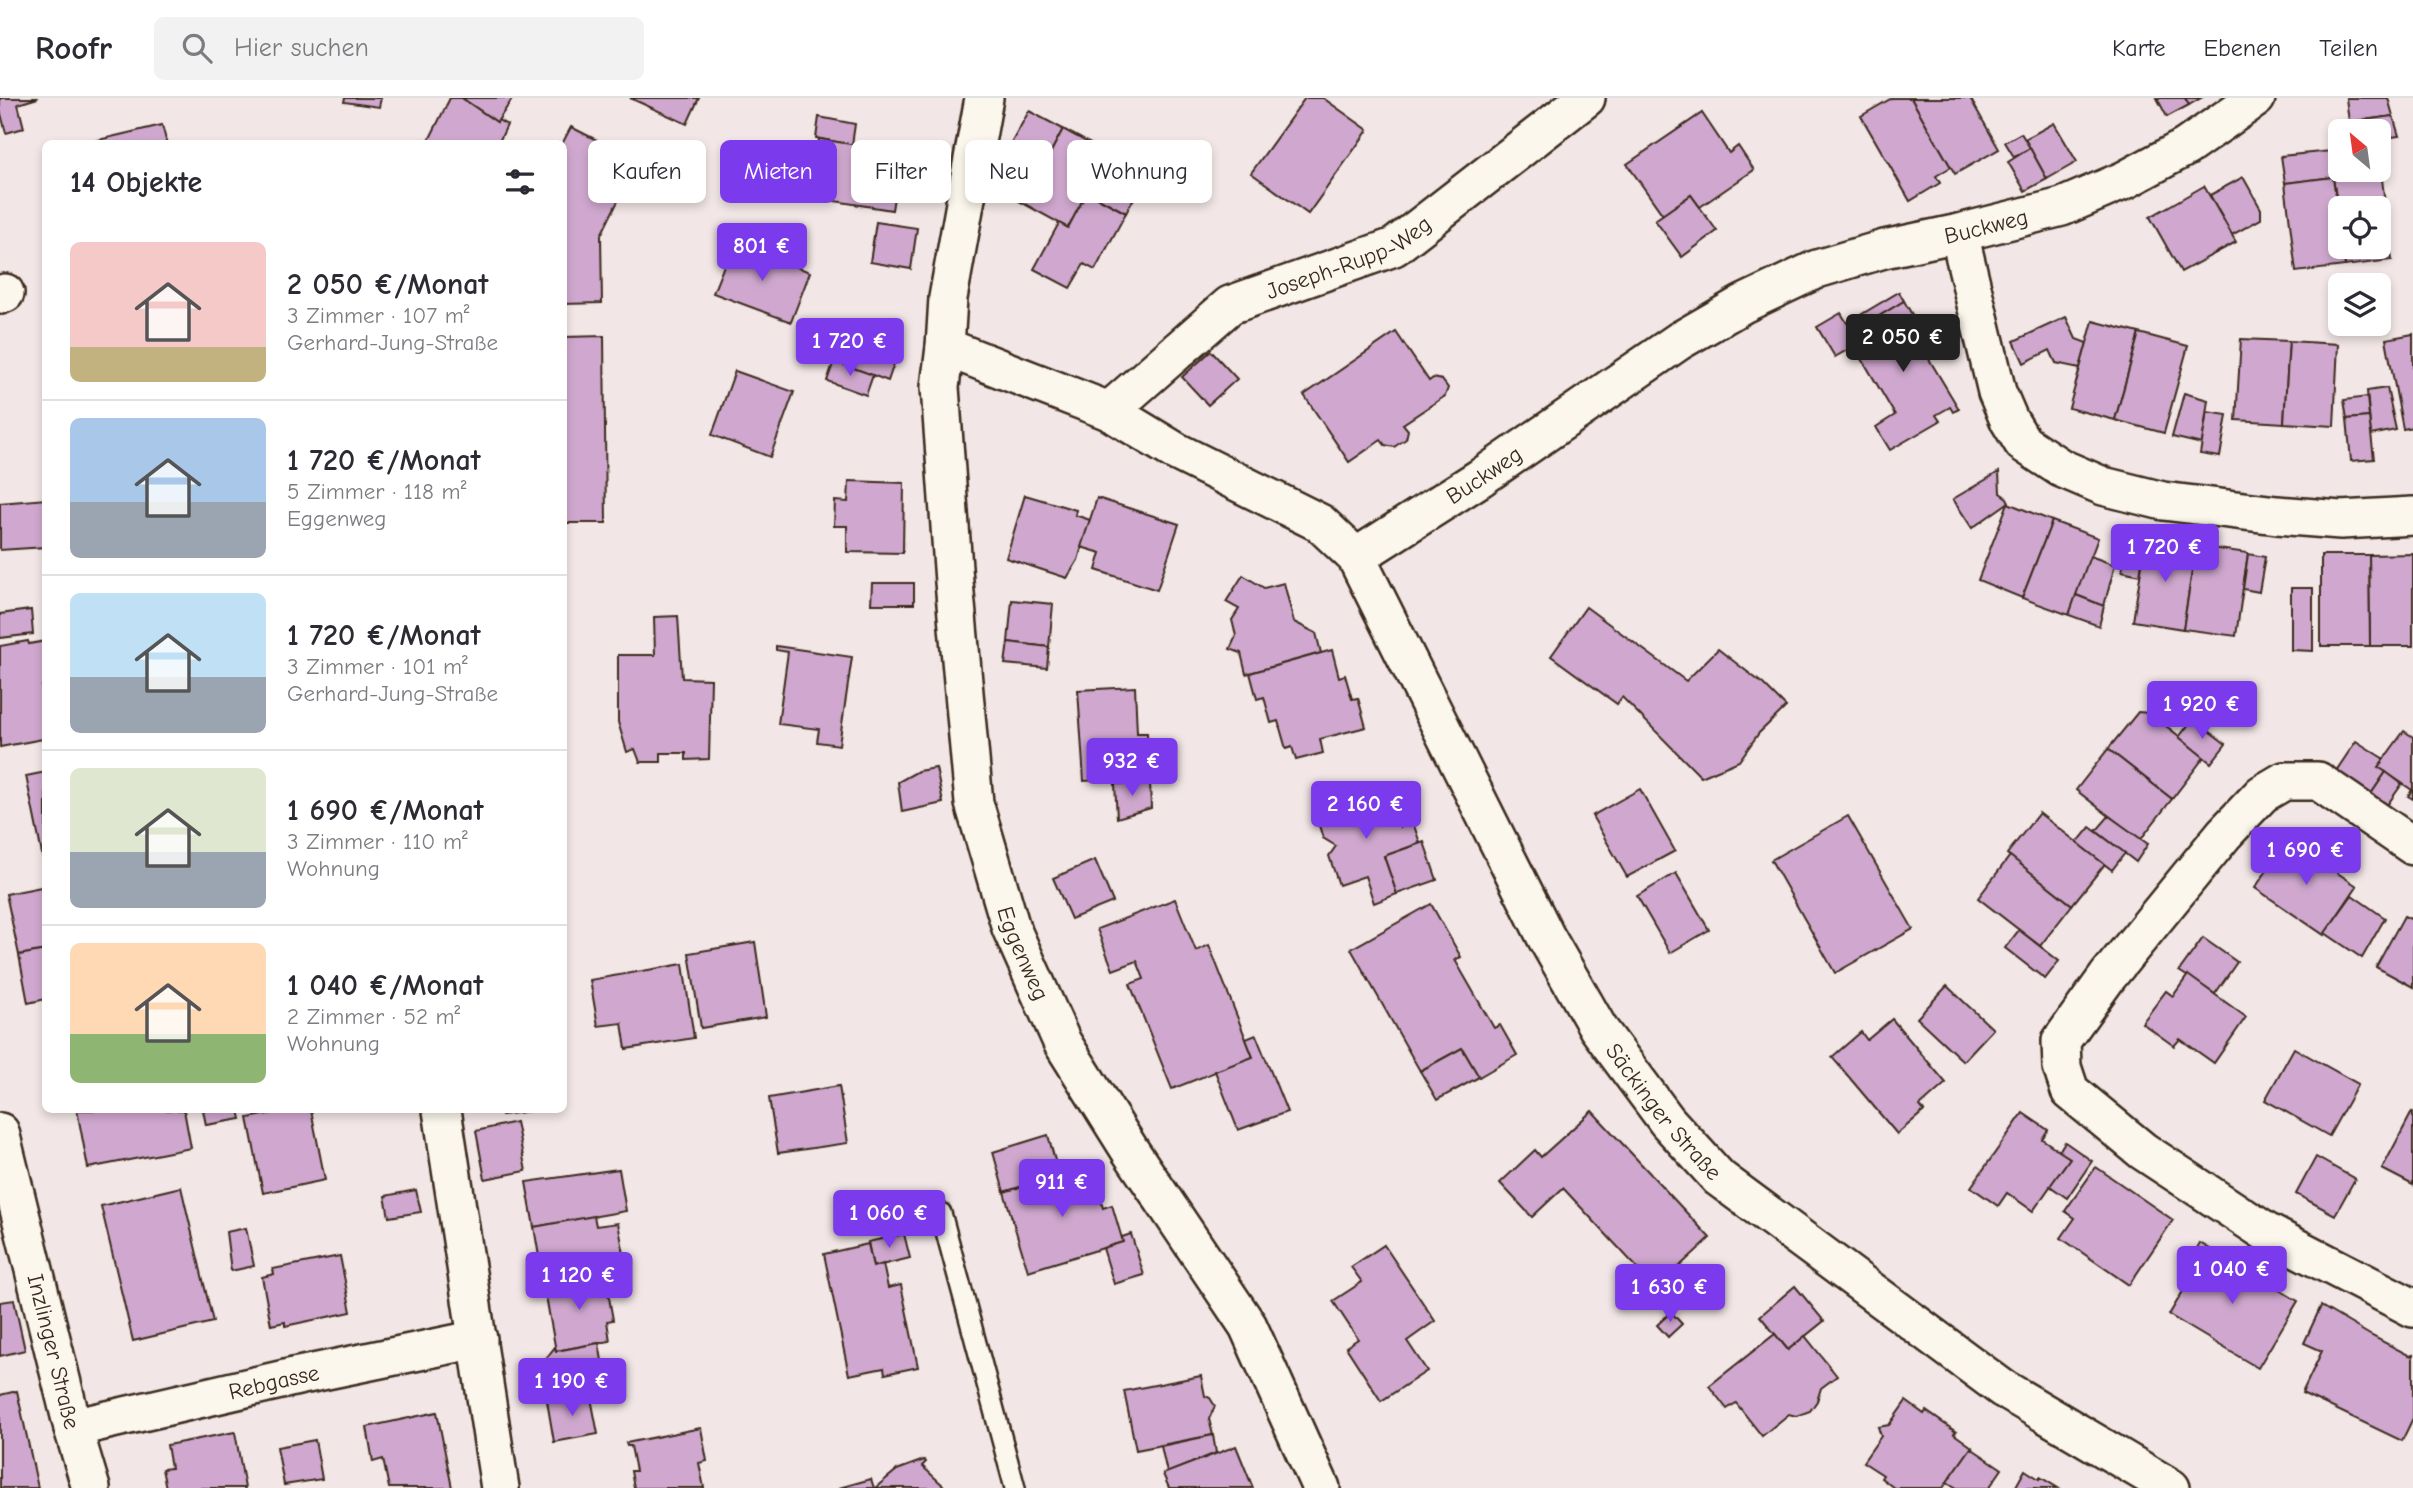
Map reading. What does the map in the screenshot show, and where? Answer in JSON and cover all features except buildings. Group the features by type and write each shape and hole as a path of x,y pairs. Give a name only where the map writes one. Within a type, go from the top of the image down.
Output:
{"street":[{"path":"984,98 948,298 945,347 1109,411 1175,452 1320,523 1356,557"},
{"name":"Joseph-Rupp-Weg","path":"1109,411 1230,305 1394,247 1586,98"},
{"name":"Buckweg","path":"1356,557 1480,478 1679,341 1744,304 1817,269 1884,249 2062,207 2124,180 2186,147 2256,98"},
{"path":"1959,233 1997,392 2009,420 2023,443 2061,468 2103,486 2163,501 2277,516 2341,520 2413,516"},
{"name":"Eggenweg","path":"945,347 940,387 974,803 1011,928 1062,1042 1130,1152 1248,1326 1321,1488"},
{"name":"Säckinger Straße","path":"1356,557 1546,937 1598,1028 1667,1121 1719,1178 2002,1388 2171,1488"},
{"path":"2413,846 2318,781 2284,781 2262,794 2224,834 2108,976 2061,1041 2062,1067 2070,1091 2143,1151 2266,1232 2413,1308"},
{"path":"442,1113 500,1488"},
{"name":"Inzlinger Straße","path":"0,1132 73,1428 91,1488"},
{"name":"Rebgasse","path":"73,1428 298,1376 478,1339"}],"lane":[{"path":"941,1213 1015,1488"}]}
